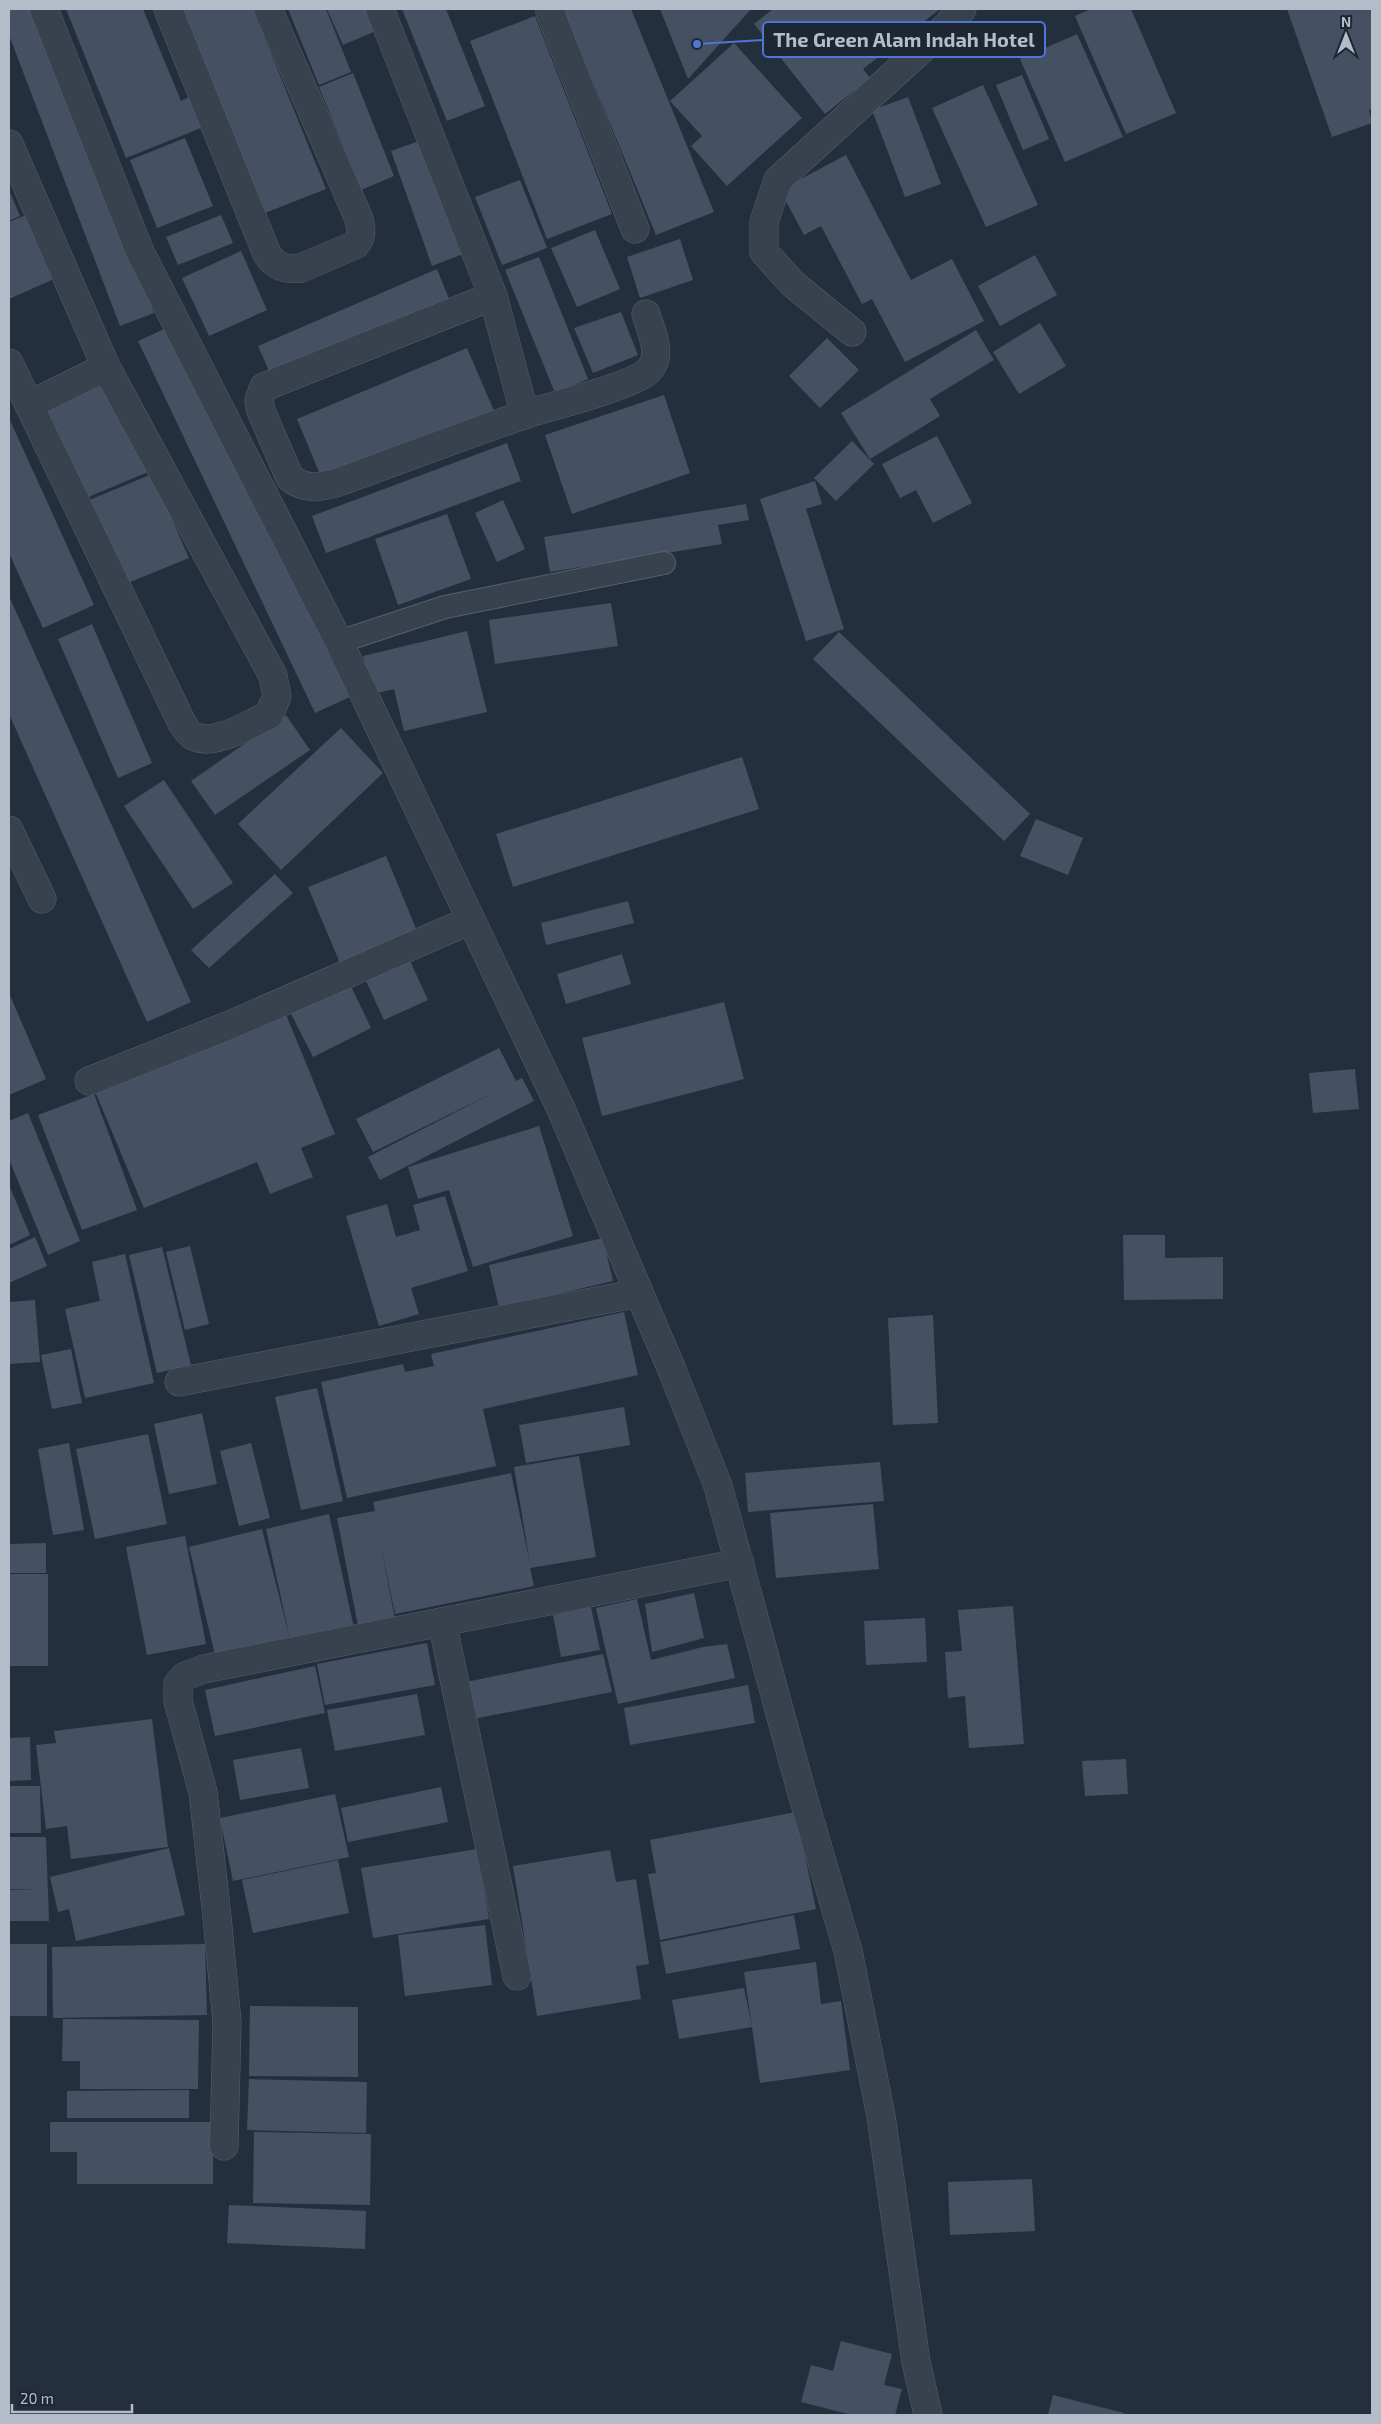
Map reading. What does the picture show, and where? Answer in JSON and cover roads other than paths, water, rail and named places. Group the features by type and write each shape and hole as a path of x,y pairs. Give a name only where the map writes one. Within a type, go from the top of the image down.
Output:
{"street":[{"path":"44,9 140,252 339,642 562,1109 718,1486 801,1790 848,1951 881,2116 916,2362 928,2415"},
{"path":"168,9 267,254 274,263 282,268 292,269 301,268 355,245 360,239 361,227 268,9"},
{"path":"380,9 493,296 526,415"},
{"path":"852,332 793,284 764,252 764,222 778,180 946,27 962,9"},
{"path":"548,10 635,229"},
{"path":"9,144 106,367 273,676 277,696 269,716 218,737 204,739 194,736 180,721 9,362"},
{"path":"493,296 267,385 259,395 261,411 290,478 299,485 309,488 339,482 526,415 627,382 648,372 657,350 646,314"},
{"path":"29,405 106,367"},
{"path":"9,830 42,899"},
{"path":"89,1081 232,1024 471,920"},
{"path":"179,1382 639,1293"},
{"path":"224,2146 226,2022 218,1926 203,1792 178,1701 178,1684 184,1676 204,1669 740,1563"},
{"path":"442,1622 517,1976"}],"lane":[{"path":"339,642 445,606 664,563"}],"place":[{"name":"The Green Alam Indah Hotel","path":"697,44"}]}
